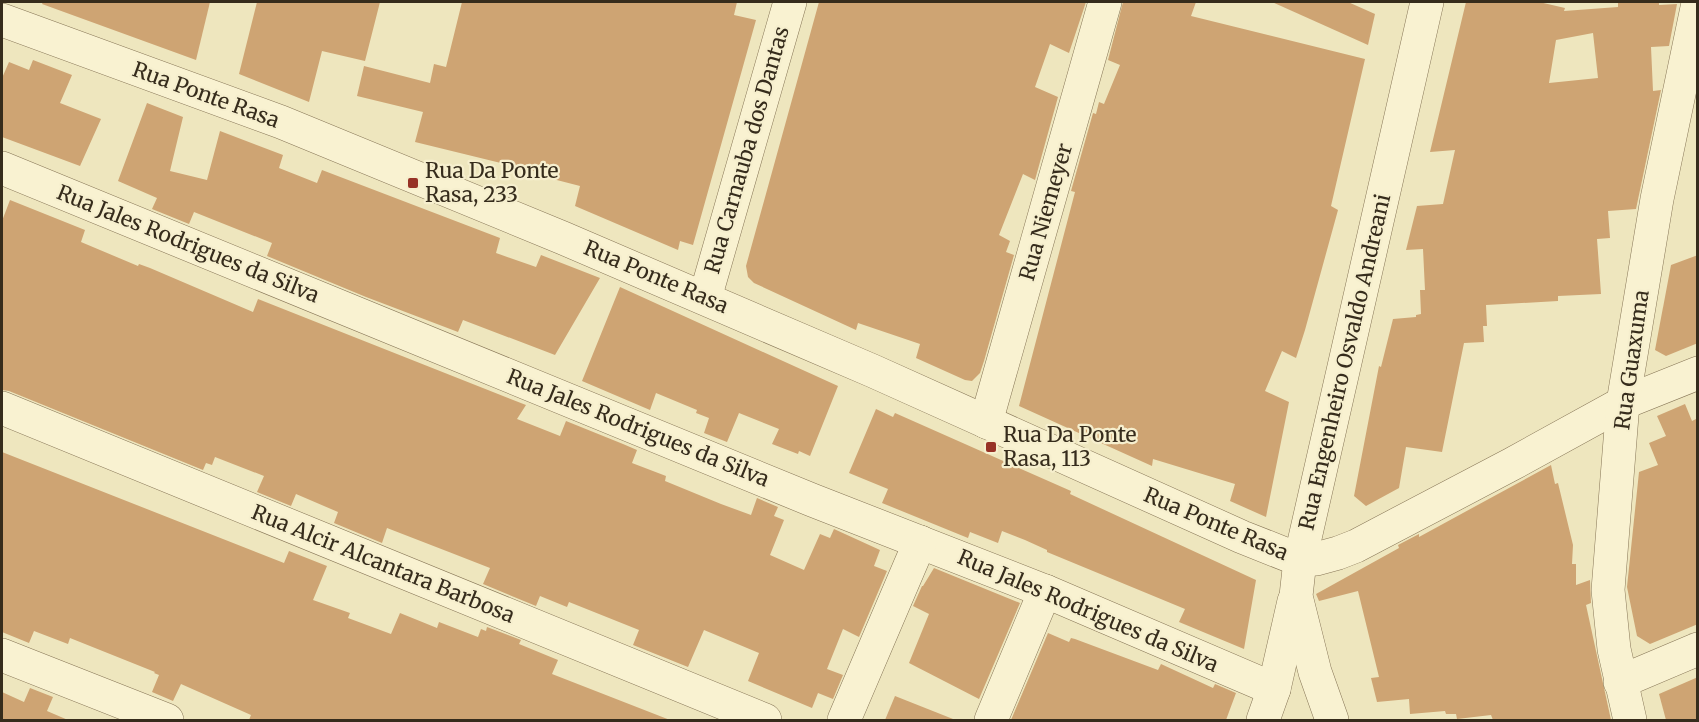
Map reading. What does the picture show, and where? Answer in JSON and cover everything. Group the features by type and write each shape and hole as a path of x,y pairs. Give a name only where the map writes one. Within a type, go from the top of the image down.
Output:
{"street":[{"name":"Rua Carnauba dos Dantas","path":"705,298 790,2"},
{"name":"Rua Niemeyer","path":"986,422 1105,2"},
{"name":"Rua Engenheiro Osvaldo Andreani","path":"1332,720 1315,672 1296,596 1300,560 1427,2"},
{"name":"Rua Guaxuma","path":"1630,720 1620,682 1611,630 1608,590 1623,402 1658,200 1698,3"},
{"name":"Rua Ponte Rasa","path":"2,21 281,122 705,298 1242,537 1300,560"},
{"name":"Rua Jales Rodrigues da Silva","path":"2,168 920,542 1046,591 1274,689"},
{"path":"1300,560 1328,556 1356,546 1502,470 1623,402 1698,373"},
{"name":"Rua Alcir Alcantara Barbosa","path":"2,408 765,720"},
{"path":"844,720 920,542"},
{"path":"991,720 1046,591"},
{"path":"1263,720 1274,689 1296,596"},
{"path":"1620,682 1698,649"},
{"path":"2,654 167,720"}],"building":[{"path":"43,2 210,2 196,60 42,4"},
{"path":"257,2 380,2 365,61 322,51 309,102 239,74"},
{"path":"462,2 737,2 734,15 756,20 693,245 680,241 678,250 575,206 580,186 549,178 550,175 415,142 423,112 357,96 364,66 430,83 434,64 446,67"},
{"path":"819,2 1086,2 1069,53 1050,44 1035,87 1058,97 1035,180 1023,174 999,235 1010,241 1006,252 1014,255 980,373 972,381 916,358 920,344 858,323 856,330 754,283 748,277 746,266"},
{"path":"1123,2 1196,2 1191,16 1365,59 1331,206 1338,210 1305,330 1296,358 1282,351 1265,391 1289,402 1266,517 1230,501 1235,484 1153,459 1152,466 1019,406 1075,192 1071,191 1093,113 1096,114 1099,102 1104,104 1120,65 1108,60"},
{"path":"1272,2 1348,2 1375,14 1368,45"},
{"path":"1466,2 1539,2 1565,8 1564,11 1618,7 1618,2 1677,4 1669,46 1651,47 1653,91 1661,90 1636,209 1608,211 1610,238 1597,239 1601,294 1558,296 1558,301 1486,305 1487,326 1483,326 1484,342 1464,343 1442,452 1406,447 1399,488 1366,506 1354,496 1379,366 1381,367 1393,319 1416,317 1421,314 1420,290 1425,290 1423,249 1406,250 1417,206 1443,204 1455,150 1430,152","holes":["1593,33 1598,78 1549,83 1556,40"]},
{"path":"33,60 72,75 60,103 101,119 80,166 2,137 2,78 9,62 29,70"},
{"path":"147,103 183,117 170,171 207,180 220,131 283,155 279,168 317,183 322,170 500,238 496,253 536,267 541,255 600,278 555,355 463,320 458,332 366,297 267,256 272,243 194,212 189,224 152,209 157,198 118,181"},
{"path":"10,200 85,230 81,242 138,266 139,264 150,268 253,312 258,299 526,405 517,419 560,436 566,421 623,444 637,450 632,463 666,476 665,481 721,504 751,515 757,498 778,507 774,516 784,520 770,555 804,570 820,534 830,538 834,529 880,550 874,566 887,571 859,637 843,629 827,669 843,675 833,699 818,693 812,708 748,681 759,653 704,630 688,667 633,645 639,630 569,602 567,607 540,596 536,606 483,584 490,568 387,528 382,543 334,523 338,512 296,494 291,506 257,492 264,476 215,457 212,465 206,463 203,470 2,390 2,221"},
{"path":"1698,255 1698,343 1666,356 1655,350 1671,265"},
{"path":"620,287 838,386 810,456 772,444 779,429 739,413 727,442 704,433 709,418 696,413 697,410 656,393 650,410 582,381"},
{"path":"1685,404 1692,421 1698,418 1698,624 1650,644 1637,636 1627,587 1639,472 1658,465 1649,443 1666,436 1657,416"},
{"path":"876,409 893,417 895,413 1071,491 1070,494 1256,580 1244,649 1179,622 1185,609 1047,552 1025,540 1002,531 998,543 970,532 968,538 882,503 888,489 849,473"},
{"path":"2,452 284,563 289,551 327,566 313,600 350,613 348,618 391,634 400,613 437,628 439,622 478,637 481,629 486,631 487,627 521,640 519,644 558,660 552,674 670,720 249,720 251,715 181,684 173,701 152,692 159,675 155,672 70,638 68,644 34,631 29,643 2,632"},
{"path":"1551,465 1555,484 1558,483 1573,545 1572,564 1576,564 1576,585 1590,580 1591,603 1586,605 1611,720 1493,720 1491,715 1457,719 1456,714 1446,714 1445,711 1410,714 1409,699 1377,702 1371,678 1379,677 1358,591 1319,601 1316,594 1399,548 1398,545 1419,534 1419,537"},
{"path":"934,568 1020,603 979,699 909,663 929,614 913,606"},
{"path":"1048,633 1069,642 1071,638 1075,639 1158,670 1161,664 1213,688 1215,684 1236,693 1226,720 1011,720"},
{"path":"1698,677 1698,720 1666,720 1659,694"},
{"path":"30,688 53,697 47,711 68,720 2,720 2,692 24,702"},
{"path":"895,696 953,719 953,720 885,720"}],"place":[{"name":"Rua Da Ponte Rasa, 233","path":"413,183"},
{"name":"Rua Da Ponte Rasa, 113","path":"991,447"}]}
